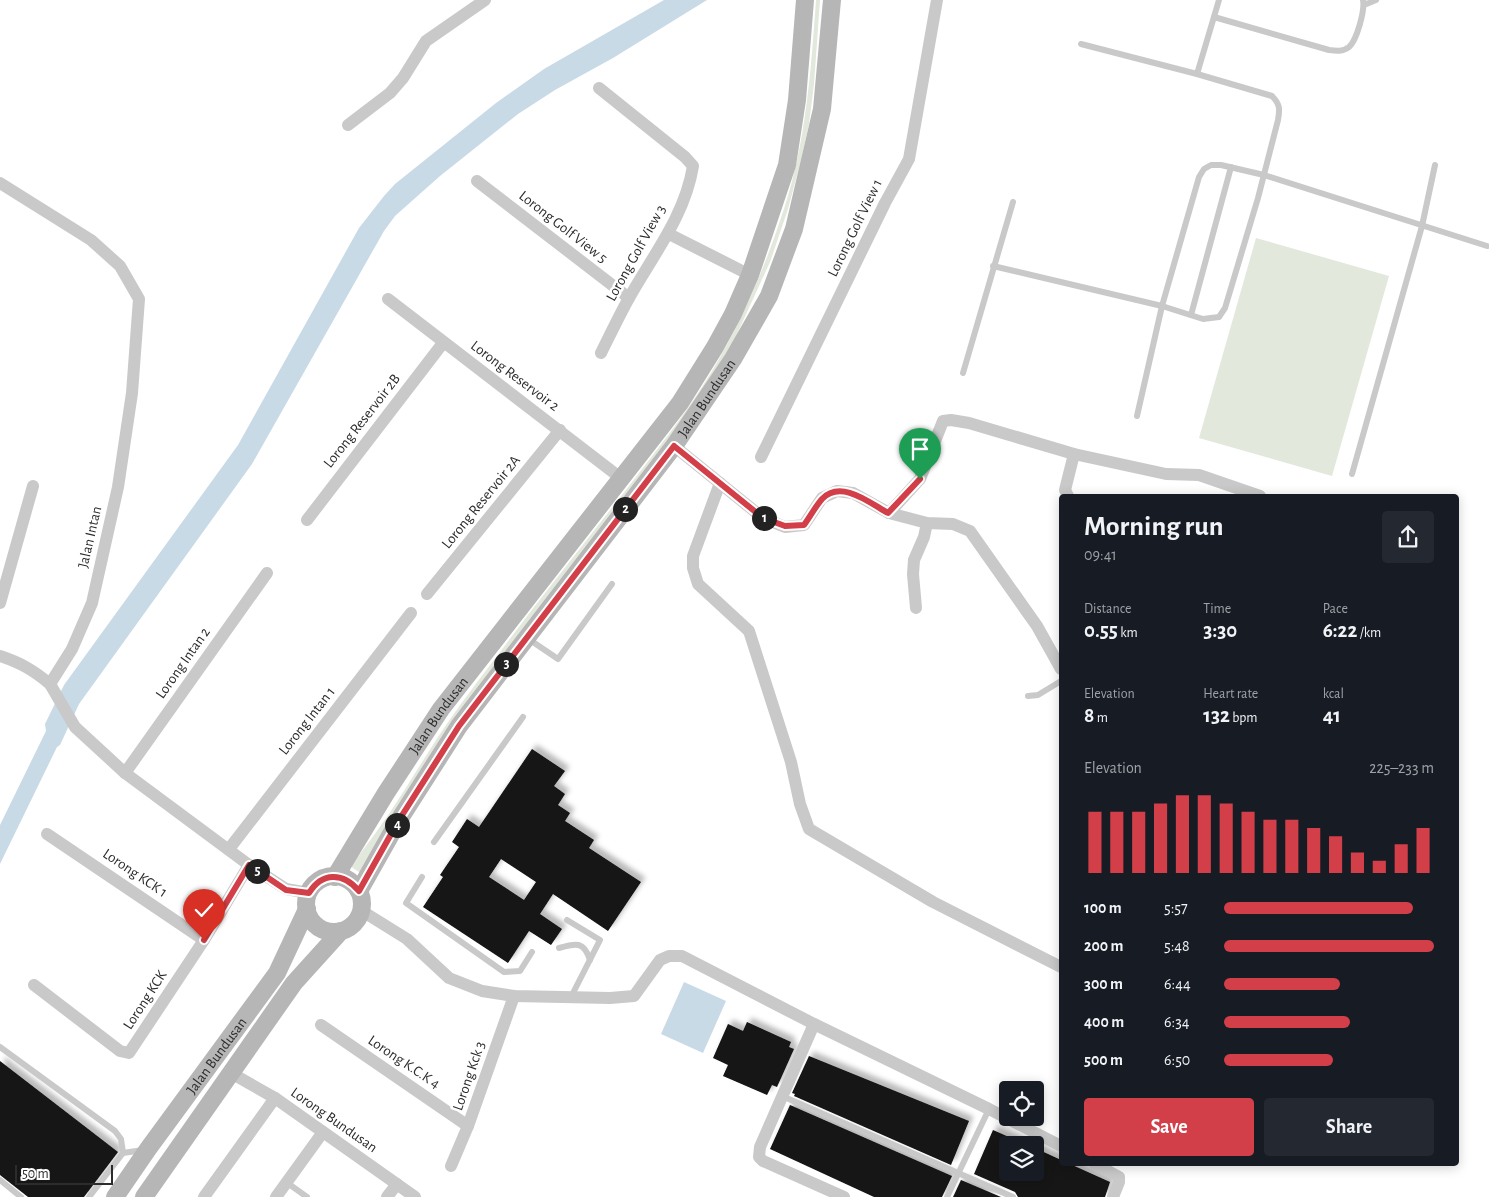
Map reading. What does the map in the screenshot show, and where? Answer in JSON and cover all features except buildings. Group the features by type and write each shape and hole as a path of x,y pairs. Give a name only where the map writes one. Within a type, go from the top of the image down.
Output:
{"main road":[{"name":"Jalan Bundusan","path":"336,876 386,793 441,709 680,403 732,314 750,275 787,164 797,100 805,0"},
{"name":"Jalan Bundusan","path":"359,891 399,820 459,726 674,446 733,359 769,296 794,229 822,109 832,0"},
{"path":"336,876 353,884 359,891 362,911 354,924 341,931 332,932 323,930 310,918 308,901 313,886 320,881 336,876"},
{"name":"Jalan Bundusan","path":"115,1197 278,973 308,901"},
{"name":"Jalan Bundusan","path":"144,1197 294,983 341,931"}],"street":[{"path":"348,125 390,93 403,78 426,41 486,0"},
{"name":"Lorong Golf View 1","path":"761,458 881,212 909,159 937,0"},
{"name":"Lorong Golf View 3","path":"599,88 685,157 693,166 690,186 669,234 629,298 601,353"},
{"name":"Lorong Golf View 5","path":"477,180 629,298"},
{"name":"Jalan Intan","path":"0,183 98,247 120,266 139,299 132,393 118,487 92,603 52,689"},
{"path":"669,234 750,275"},
{"name":"Lorong Reservoir 2","path":"388,300 622,479"},
{"name":"Lorong Reservoir 2B","path":"307,520 443,343"},
{"path":"888,513 920,479 943,421 951,420 969,423 1074,454 1166,474 1199,475 1254,494"},
{"name":"Lorong Reservoir 2A","path":"427,594 560,430"},
{"path":"674,446 763,518 785,526 804,525 822,498 837,491 853,493 888,513 928,523 953,524 970,531 1037,626 1059,664"},
{"path":"1067,494 1065,490 1074,454"},
{"path":"720,483 693,556 692,568 698,584 749,631 791,762 800,804 809,829 933,902 1059,966"},
{"path":"0,603 34,486"},
{"path":"916,608 913,574 914,560 928,523"},
{"name":"Lorong Intan 2","path":"125,773 267,573"},
{"name":"Lorong Intan 1","path":"229,849 411,613"},
{"path":"0,656 17,661 34,670 52,689 75,727 125,773 249,865 286,890 308,901"},
{"name":"Lorong KCK 1","path":"47,834 204,940"},
{"name":"Lorong KCK","path":"34,985 120,1051 128,1053 204,940 249,865"},
{"path":"362,911 406,939 449,978 482,991 514,996 610,998 634,996 660,960 669,956 682,956 814,1024 990,1109 1059,1145"},
{"name":"Lorong Kck 3","path":"451,1166 468,1126 514,996"},
{"path":"814,1024 760,1147 759,1157 763,1161 844,1197"},
{"name":"Lorong K.C.K 4","path":"321,1025 468,1126"},
{"name":"Lorong Bundusan","path":"231,1073 276,1098 415,1197"},
{"path":"204,1197 276,1098"},
{"path":"276,1197 323,1132"},
{"path":"1099,1166 1119,1177 1113,1197"},
{"path":"387,1197 397,1184"}],"lane":[{"path":"1197,74 1219,0"},
{"path":"1214,17 1329,50 1341,51 1350,46 1359,29 1363,2 1376,0"},
{"path":"993,266 1162,306 1203,319 1219,317 1225,308 1264,175 1280,110 1278,103 1272,96 1197,74 1081,44"},
{"path":"1137,416 1162,306 1199,177 1204,169 1211,165 1264,175 1487,246"},
{"path":"1352,474 1422,226 1436,165"},
{"path":"1191,315 1231,168"},
{"path":"963,373 1013,202"},
{"path":"526,637 558,659 612,584"},
{"path":"1028,696 1038,695 1059,682"},
{"path":"434,842 523,717"},
{"path":"422,877 406,903 504,972 520,971 532,952"},
{"path":"567,920 600,940 572,997"},
{"path":"559,948 575,944 582,945 587,950 590,960"},
{"path":"0,1047 115,1131 121,1139 122,1153 89,1197"},
{"path":"782,1096 1012,1197"},
{"path":"947,1197 990,1109"},
{"path":"122,1153 148,1150"},
{"path":"0,1180 21,1197"},
{"path":"286,1182 307,1197"}],"shaded area":[{"path":"816,0 820,0 814,84 809,124 800,164 788,209 770,262 732,345 706,389 621,503 365,876 350,866 385,819 468,694 653,455 702,387 727,345 749,301 768,255 784,209 798,158 806,106"},
{"path":"1256,238 1389,276 1332,476 1199,438"}],"water":[{"path":"664,0 707,0 518,114 440,176 395,216 384,231 252,464 79,704 0,864 0,825 46,731 45,724 64,685 238,445 359,228 395,184 496,103 544,69"},
{"path":"684,982 726,1001 703,1053 661,1034"}],"route":[{"path":"204,940 249,865 286,890 309,893 313,886 320,881 336,876 353,884 359,891 399,820 459,726 674,446 763,518 785,526 804,525 822,498 837,491 853,493 888,513 920,479"}]}
